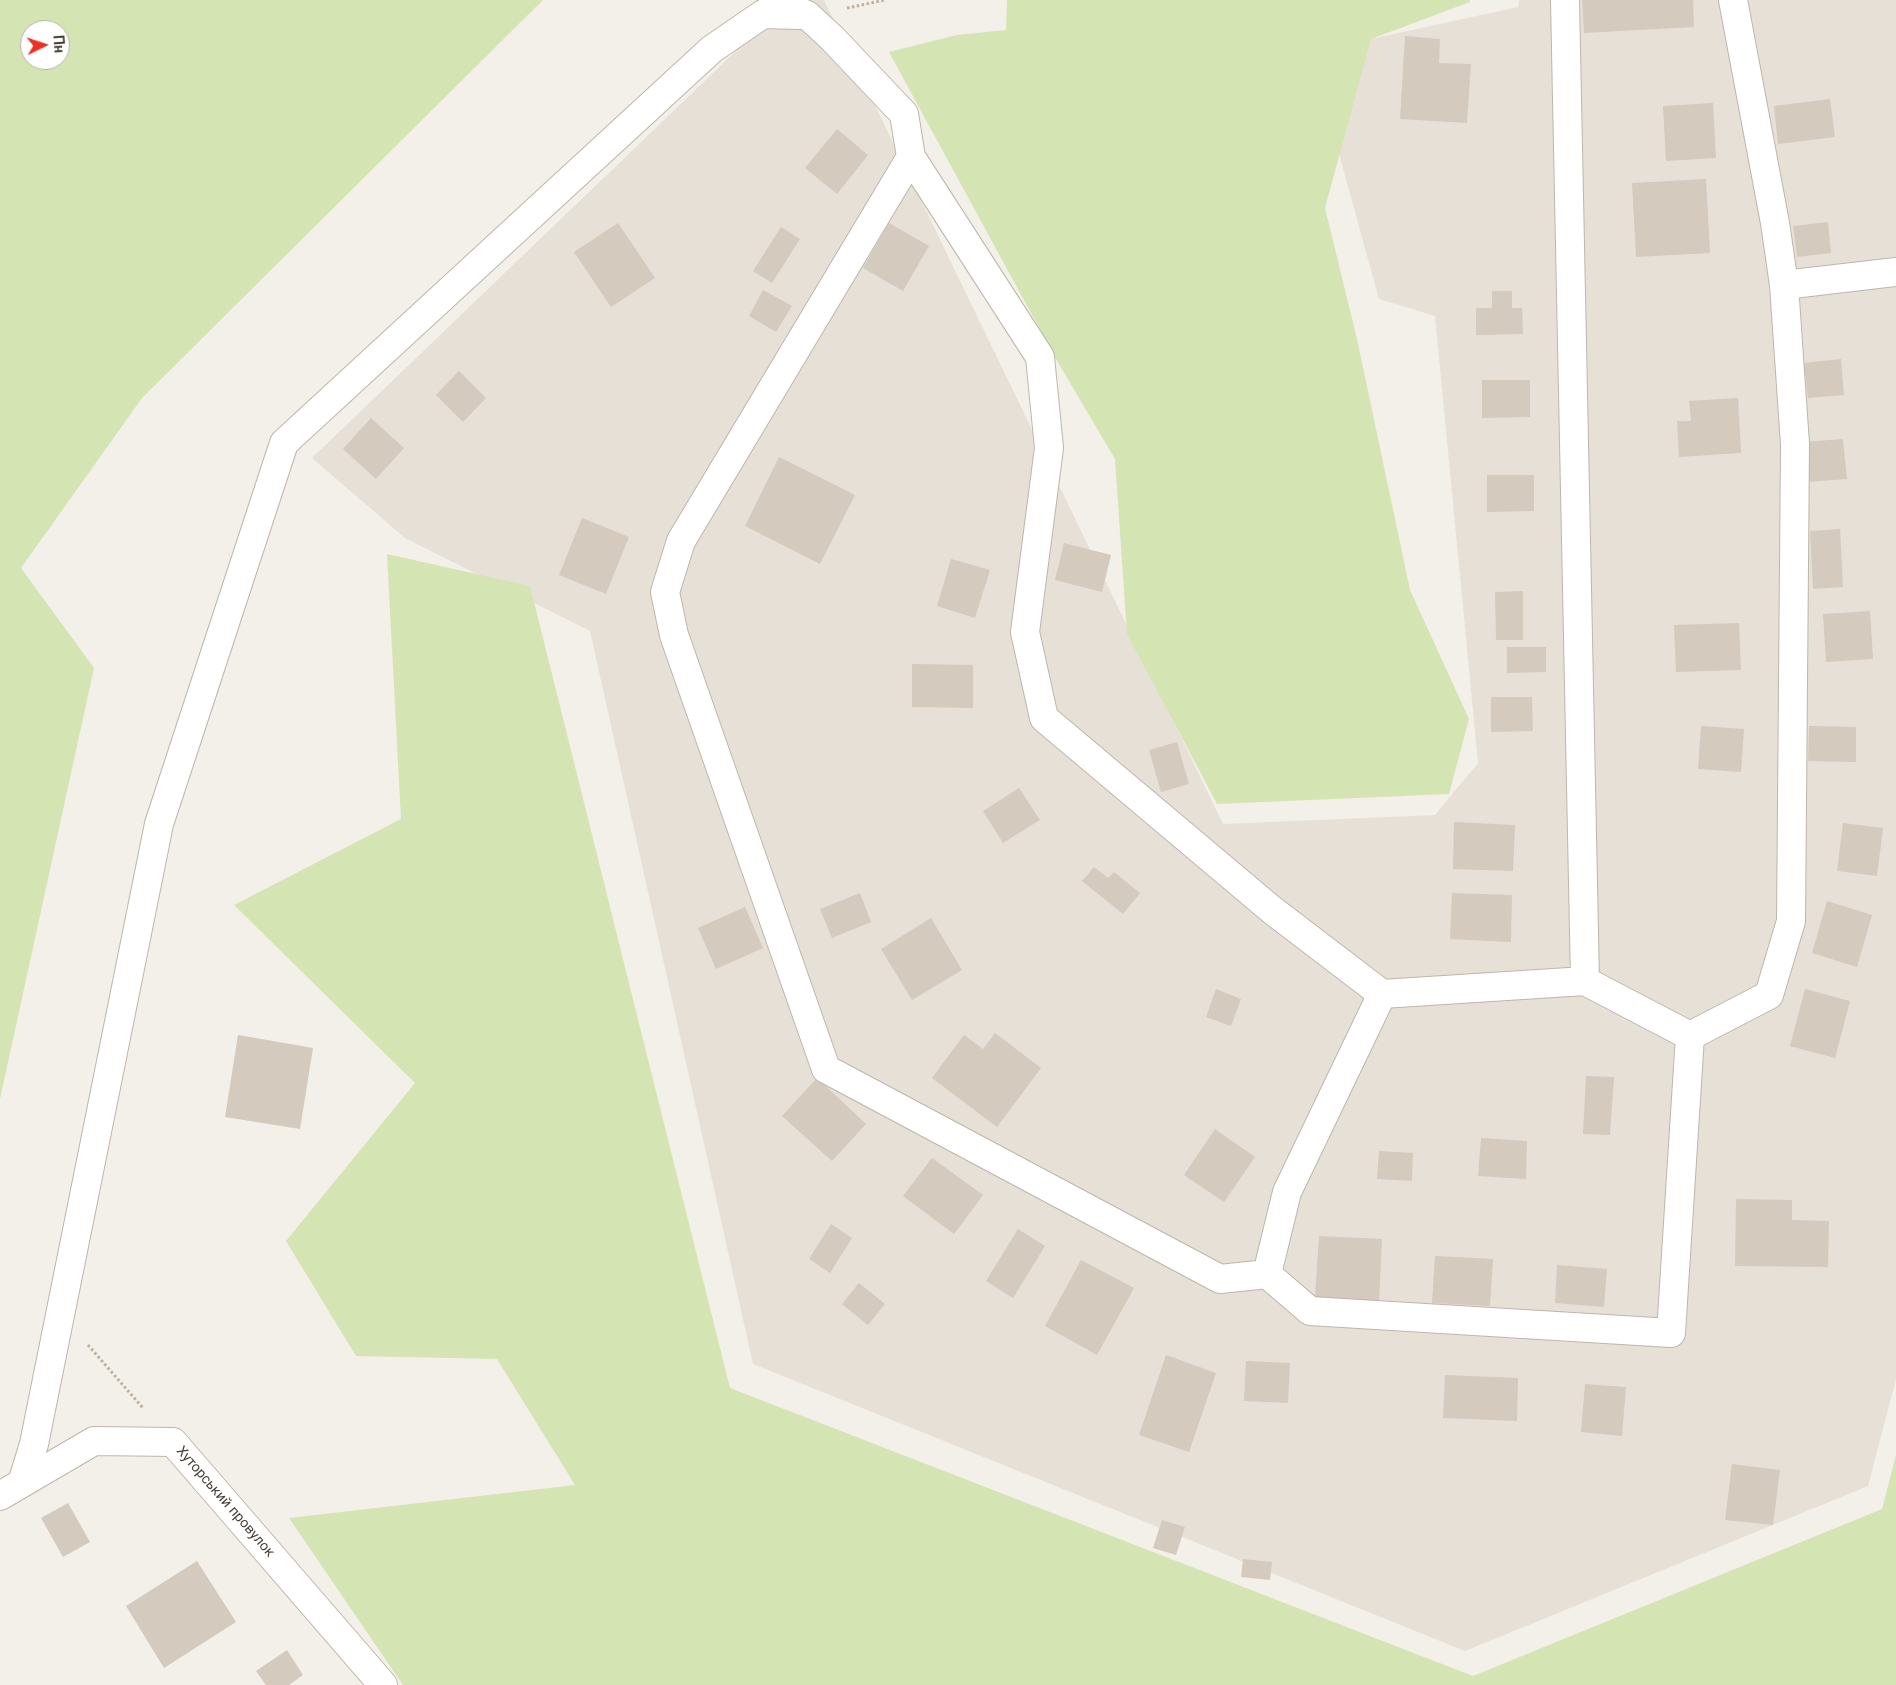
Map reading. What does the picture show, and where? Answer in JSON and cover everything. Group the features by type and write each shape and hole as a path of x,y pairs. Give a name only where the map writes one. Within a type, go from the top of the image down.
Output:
{"street":[{"path":"774,0 807,15 832,38 904,114 911,157 1040,357 1049,448 1025,632 1044,718 1272,910 1382,994 1585,981 1690,1036"},
{"path":"1565,0 1585,981"},
{"path":"1690,1036 1769,995 1791,921 1795,444 1784,285 1775,222 1733,0"},
{"path":"11,1489 34,1444 159,824 284,443 712,49 763,14 807,15"},
{"path":"911,157 681,541 665,592 674,636 826,1069 1220,1279 1266,1274 1310,1311 1671,1333 1690,1036"},
{"path":"1784,285 1896,272"},
{"path":"1266,1274 1287,1192 1382,994"},
{"name":"Хуторський провулок","path":"11,1489 94,1441 173,1442 383,1685"}],"path":[{"path":"60,1312 173,1442"}],"shaded area":[{"path":"789,0 824,0 1223,824 1435,815 1478,763 1435,316 1379,299 1311,52 1518,7 1519,0 1896,0 1896,1379 1868,1486 1465,1651 753,1364 590,631 405,538 312,458"}],"green space":[{"path":"0,0 543,0 142,398 21,568 94,668 0,1099"},
{"path":"1007,0 1470,0 1470,2 1371,39 1325,208 1357,339 1410,590 1469,719 1449,794 1217,804 1127,634 1115,459 1056,359 889,52 957,35 1006,30"},
{"path":"387,554 530,586 730,1388 1473,1676 1882,1509 1896,1455 1896,1685 403,1685 289,1518 575,1485 497,1359 356,1356 286,1241 415,1083 234,905 401,819"}],"building":[{"path":"1582,0 1693,0 1694,27 1584,33"},
{"path":"1405,36 1440,39 1439,63 1471,64 1467,123 1400,119"},
{"path":"1830,99 1835,137 1778,144 1774,106"},
{"path":"1713,103 1716,158 1666,161 1663,106"},
{"path":"837,129 868,155 837,194 805,168"},
{"path":"1706,179 1710,253 1636,257 1632,183"},
{"path":"1828,222 1831,253 1797,257 1793,226"},
{"path":"618,223 655,278 611,307 574,252"},
{"path":"889,223 929,246 903,291 863,268"},
{"path":"781,227 800,239 772,283 753,271"},
{"path":"763,290 792,306 776,332 749,316"},
{"path":"1492,291 1512,291 1512,308 1522,308 1523,334 1476,335 1476,308 1492,308"},
{"path":"1841,359 1844,395 1808,398 1804,363"},
{"path":"459,371 486,398 463,422 436,395"},
{"path":"1482,380 1530,380 1530,417 1482,418"},
{"path":"1738,398 1741,453 1679,457 1677,421 1691,421 1689,401"},
{"path":"371,418 404,448 376,479 343,449"},
{"path":"1843,439 1847,479 1805,482 1802,442"},
{"path":"779,457 855,495 820,564 745,526"},
{"path":"1487,475 1534,475 1534,511 1487,512"},
{"path":"582,518 629,537 606,594 559,575"},
{"path":"1840,529 1843,587 1813,589 1810,531"},
{"path":"1064,543 1111,555 1102,592 1055,580"},
{"path":"951,559 990,570 975,618 937,606"},
{"path":"1523,591 1523,640 1496,640 1495,592"},
{"path":"1870,611 1873,659 1826,662 1823,614"},
{"path":"1739,623 1741,670 1676,672 1674,625"},
{"path":"1507,647 1546,647 1546,672 1507,673"},
{"path":"912,664 973,665 973,708 912,707"},
{"path":"1491,697 1532,697 1533,731 1491,732"},
{"path":"1701,726 1744,729 1741,772 1698,769"},
{"path":"1809,726 1856,727 1856,762 1808,761"},
{"path":"1177,742 1189,784 1161,792 1149,750"},
{"path":"1019,788 1040,820 1003,843 983,811"},
{"path":"1454,822 1515,825 1513,871 1453,869"},
{"path":"1843,823 1883,828 1877,876 1837,871"},
{"path":"1094,867 1108,878 1114,872 1140,893 1123,914 1082,881"},
{"path":"860,893 871,922 832,938 820,909"},
{"path":"1452,893 1512,895 1511,942 1450,939"},
{"path":"1827,901 1872,915 1857,967 1812,953"},
{"path":"745,907 763,948 716,969 698,928"},
{"path":"931,918 962,970 912,1000 881,949"},
{"path":"1216,989 1241,999 1231,1026 1206,1017"},
{"path":"1805,989 1850,1001 1835,1058 1790,1046"},
{"path":"995,1033 1041,1068 997,1127 932,1078 964,1035 983,1049"},
{"path":"238,1035 313,1048 300,1129 225,1117"},
{"path":"1586,1076 1614,1077 1610,1135 1583,1134"},
{"path":"817,1078 866,1124 832,1161 782,1116"},
{"path":"1215,1129 1255,1157 1224,1202 1184,1175"},
{"path":"1481,1138 1527,1141 1526,1179 1478,1176"},
{"path":"1379,1151 1413,1153 1412,1181 1377,1179"},
{"path":"932,1158 983,1195 954,1234 903,1196"},
{"path":"1736,1199 1792,1200 1792,1220 1829,1221 1828,1267 1735,1266"},
{"path":"831,1224 852,1238 830,1273 809,1259"},
{"path":"1018,1229 1045,1246 1013,1298 986,1281"},
{"path":"1319,1236 1382,1239 1379,1302 1315,1298"},
{"path":"1435,1256 1493,1259 1490,1306 1432,1303"},
{"path":"1081,1260 1134,1288 1097,1355 1045,1326"},
{"path":"1557,1265 1607,1269 1604,1307 1555,1303"},
{"path":"859,1283 885,1304 868,1325 842,1304"},
{"path":"1166,1355 1216,1373 1189,1452 1139,1435"},
{"path":"1246,1361 1290,1363 1288,1403 1244,1401"},
{"path":"1445,1375 1518,1378 1517,1421 1443,1418"},
{"path":"1585,1384 1626,1387 1622,1436 1581,1432"},
{"path":"1732,1464 1780,1470 1773,1525 1725,1520"},
{"path":"68,1503 90,1542 63,1557 41,1518"},
{"path":"1162,1520 1185,1527 1176,1555 1153,1548"},
{"path":"1243,1559 1272,1562 1270,1580 1241,1577"},
{"path":"197,1561 236,1622 164,1668 126,1606"},
{"path":"287,1650 303,1675 289,1685 266,1685 256,1671"}]}
